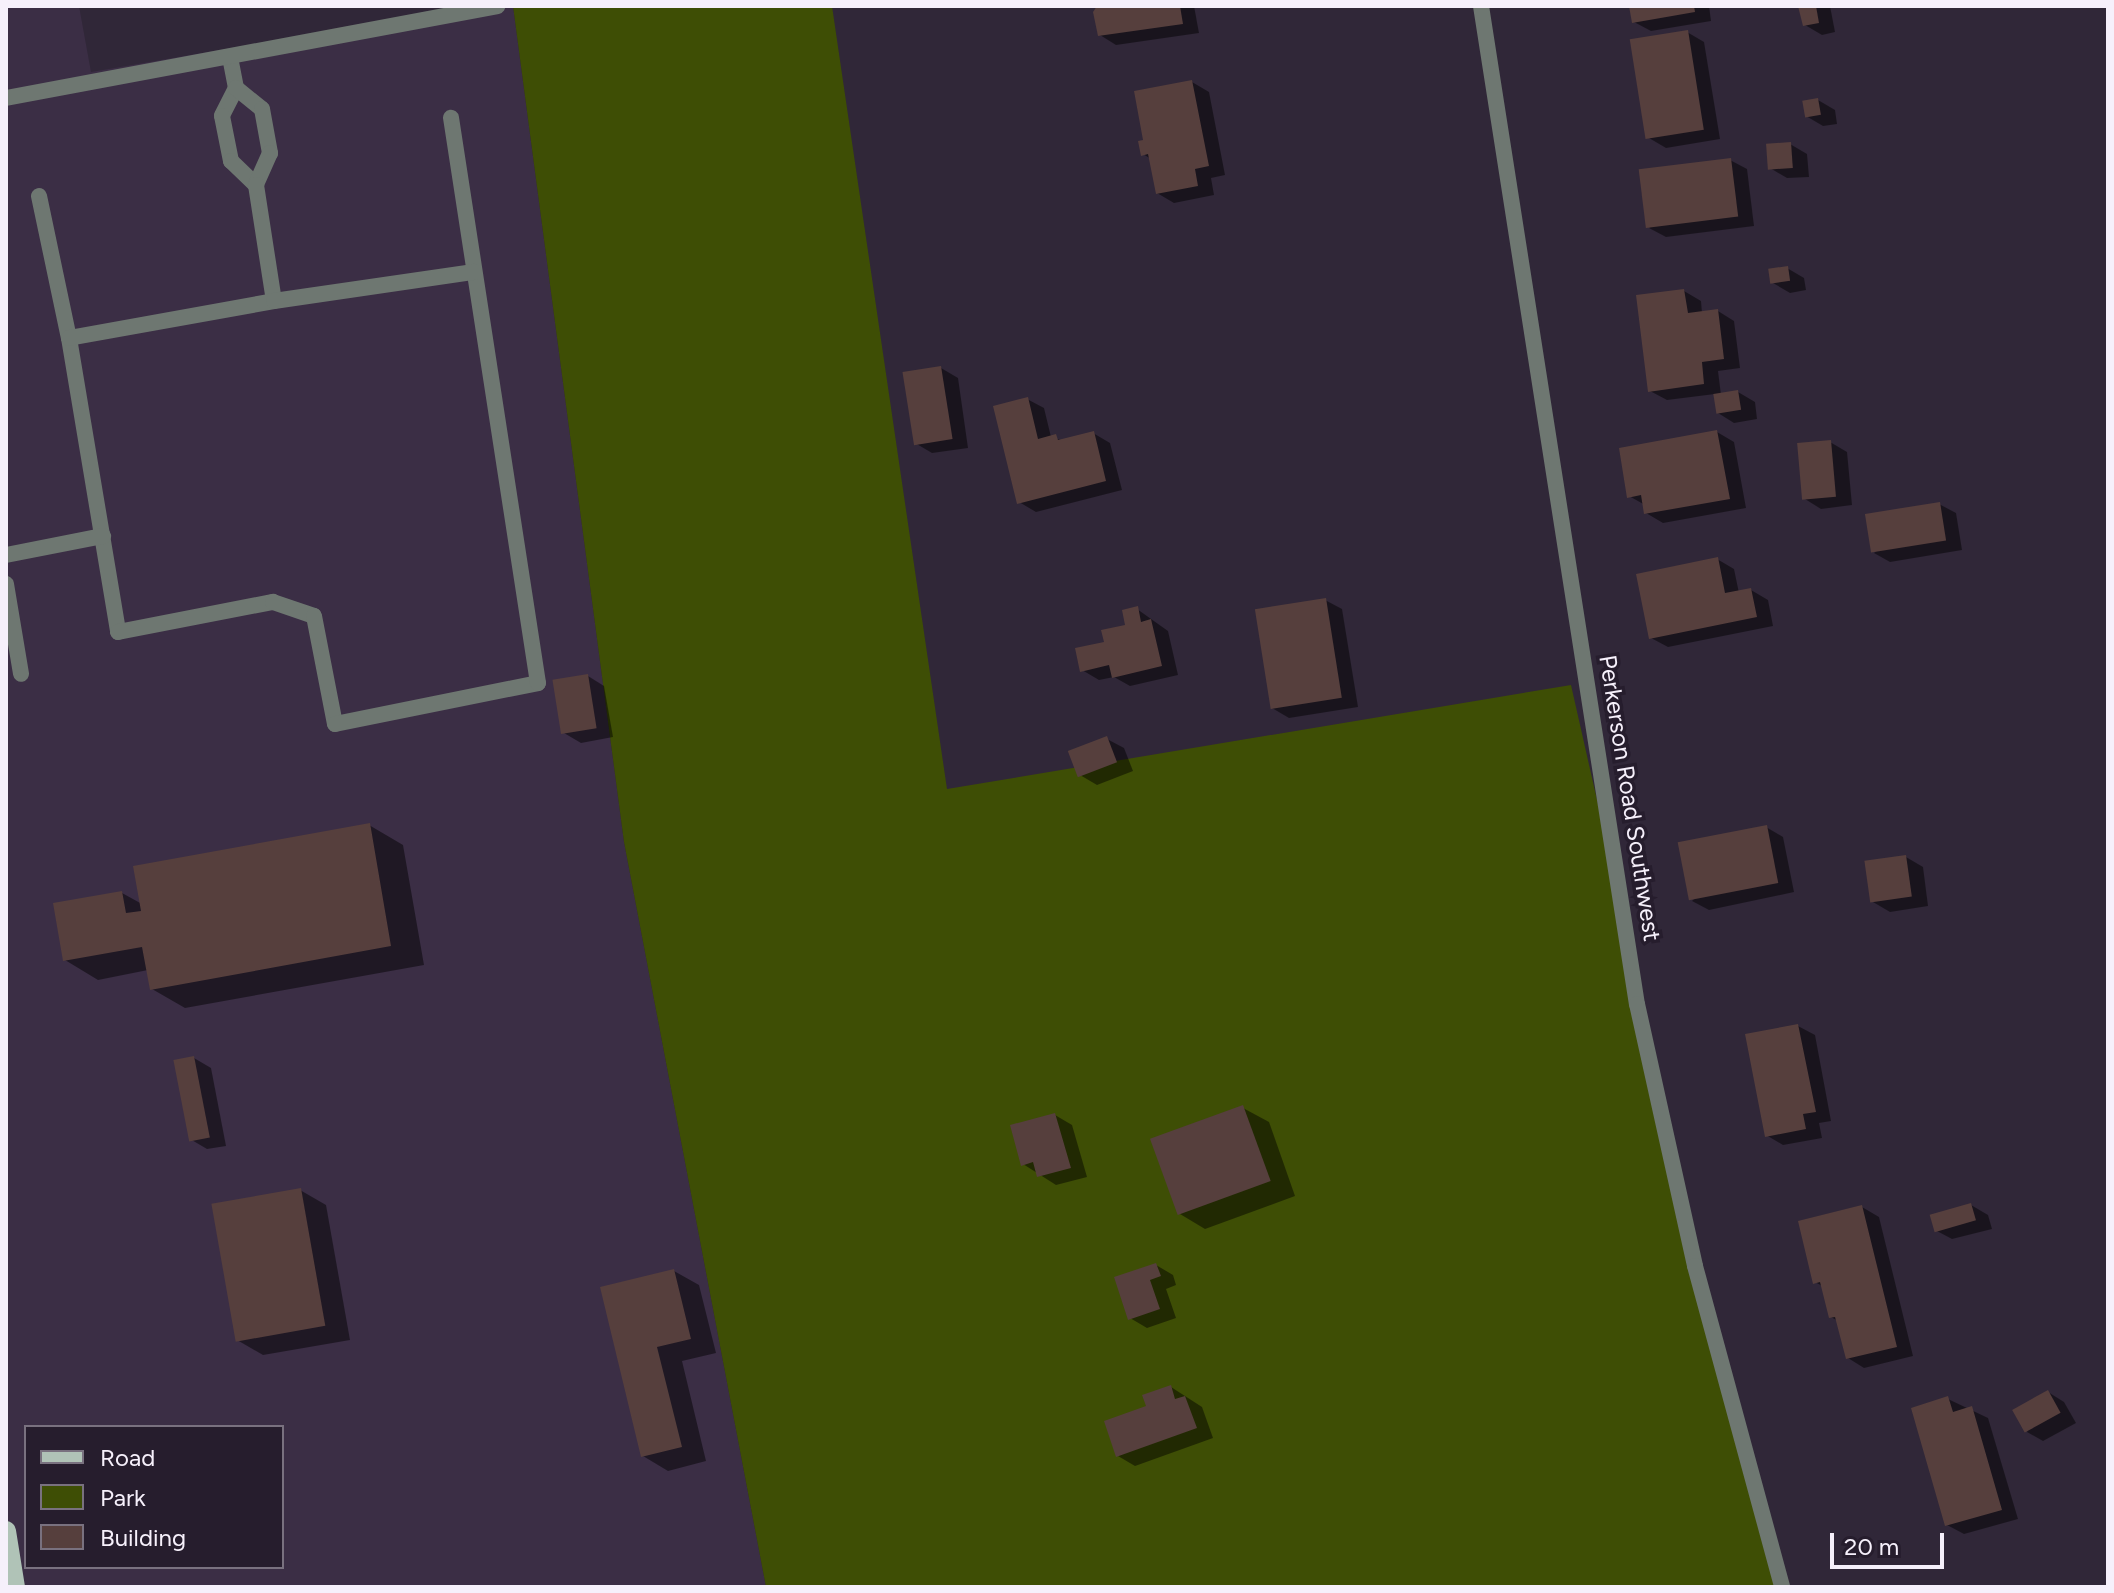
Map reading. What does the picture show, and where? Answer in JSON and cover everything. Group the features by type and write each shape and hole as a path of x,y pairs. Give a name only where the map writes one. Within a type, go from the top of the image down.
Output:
{"main road":[{"path":"6,1531 15,1587"}],"street":[{"path":"6,98 497,6"},
{"name":"Perkerson Road Southwest","path":"1481,6 1637,1004 1695,1266 1782,1587"},
{"path":"230,57 236,88 222,116 231,161 256,185"},
{"path":"236,88 262,109 270,153 256,185 274,301"},
{"path":"39,196 69,338 118,632 273,602 314,616 335,724 538,683 451,118"},
{"path":"69,338 274,301 474,272"},
{"path":"6,555 103,536"},
{"path":"6,584 21,674"}],"shaded area":[{"path":"6,6 79,6 91,72 477,6 513,6 624,842 766,1587 6,1587"}],"green space":[{"path":"513,6 832,6 947,789 1571,685 1775,1587 766,1587 624,842"}],"building":[{"path":"1097,6 1180,6 1183,24 1098,36 1093,12"},
{"path":"1629,6 1694,6 1695,12 1632,23"},
{"path":"1798,6 1816,6 1819,23 1803,26"},
{"path":"1688,30 1704,130 1646,139 1630,39"},
{"path":"1192,80 1209,166 1195,169 1198,186 1156,194 1148,154 1141,156 1138,141 1143,140 1134,91"},
{"path":"1818,98 1821,115 1805,118 1802,101"},
{"path":"1791,142 1793,168 1768,170 1766,144"},
{"path":"1731,158 1738,217 1646,228 1639,169"},
{"path":"1788,266 1790,281 1770,284 1768,269"},
{"path":"1684,289 1688,313 1718,309 1724,359 1702,362 1704,384 1648,392 1636,295"},
{"path":"941,366 953,439 914,445 902,372"},
{"path":"1738,390 1741,410 1716,414 1713,394"},
{"path":"1028,397 1038,439 1056,434 1058,440 1094,431 1106,481 1017,504 993,406"},
{"path":"1717,430 1730,499 1644,514 1641,495 1627,498 1619,448"},
{"path":"1831,440 1836,497 1802,500 1797,443"},
{"path":"1940,502 1946,541 1871,552 1865,514"},
{"path":"1718,557 1725,593 1751,588 1757,617 1649,639 1636,574"},
{"path":"1326,598 1342,698 1271,709 1255,609"},
{"path":"1138,606 1141,622 1151,619 1162,666 1112,678 1109,665 1080,672 1075,648 1104,642 1101,630 1125,625 1122,610"},
{"path":"588,674 597,728 561,734 552,680"},
{"path":"1107,736 1117,762 1078,777 1068,751"},
{"path":"370,823 391,946 150,990 142,947 63,961 53,903 122,891 126,913 141,911 133,866"},
{"path":"1767,825 1778,883 1689,900 1678,842"},
{"path":"1906,855 1912,897 1870,902 1864,861"},
{"path":"1798,1024 1816,1112 1803,1114 1806,1129 1765,1137 1745,1034"},
{"path":"194,1056 210,1137 189,1141 173,1060"},
{"path":"1243,1105 1271,1181 1178,1215 1150,1139"},
{"path":"1055,1113 1071,1168 1037,1177 1033,1162 1021,1166 1010,1125"},
{"path":"301,1188 325,1326 236,1342 211,1204"},
{"path":"1971,1203 1976,1220 1935,1232 1930,1215"},
{"path":"1862,1205 1897,1347 1846,1359 1835,1317 1829,1318 1820,1282 1813,1284 1798,1221"},
{"path":"1156,1263 1161,1276 1150,1280 1160,1309 1128,1320 1114,1277"},
{"path":"674,1269 691,1339 657,1347 682,1447 641,1457 600,1287"},
{"path":"1171,1385 1175,1399 1185,1396 1197,1428 1116,1457 1104,1421 1146,1406 1142,1395"},
{"path":"2048,1390 2061,1413 2025,1433 2012,1410"},
{"path":"1948,1396 1953,1412 1972,1406 2002,1510 1945,1526 1911,1408"}]}
